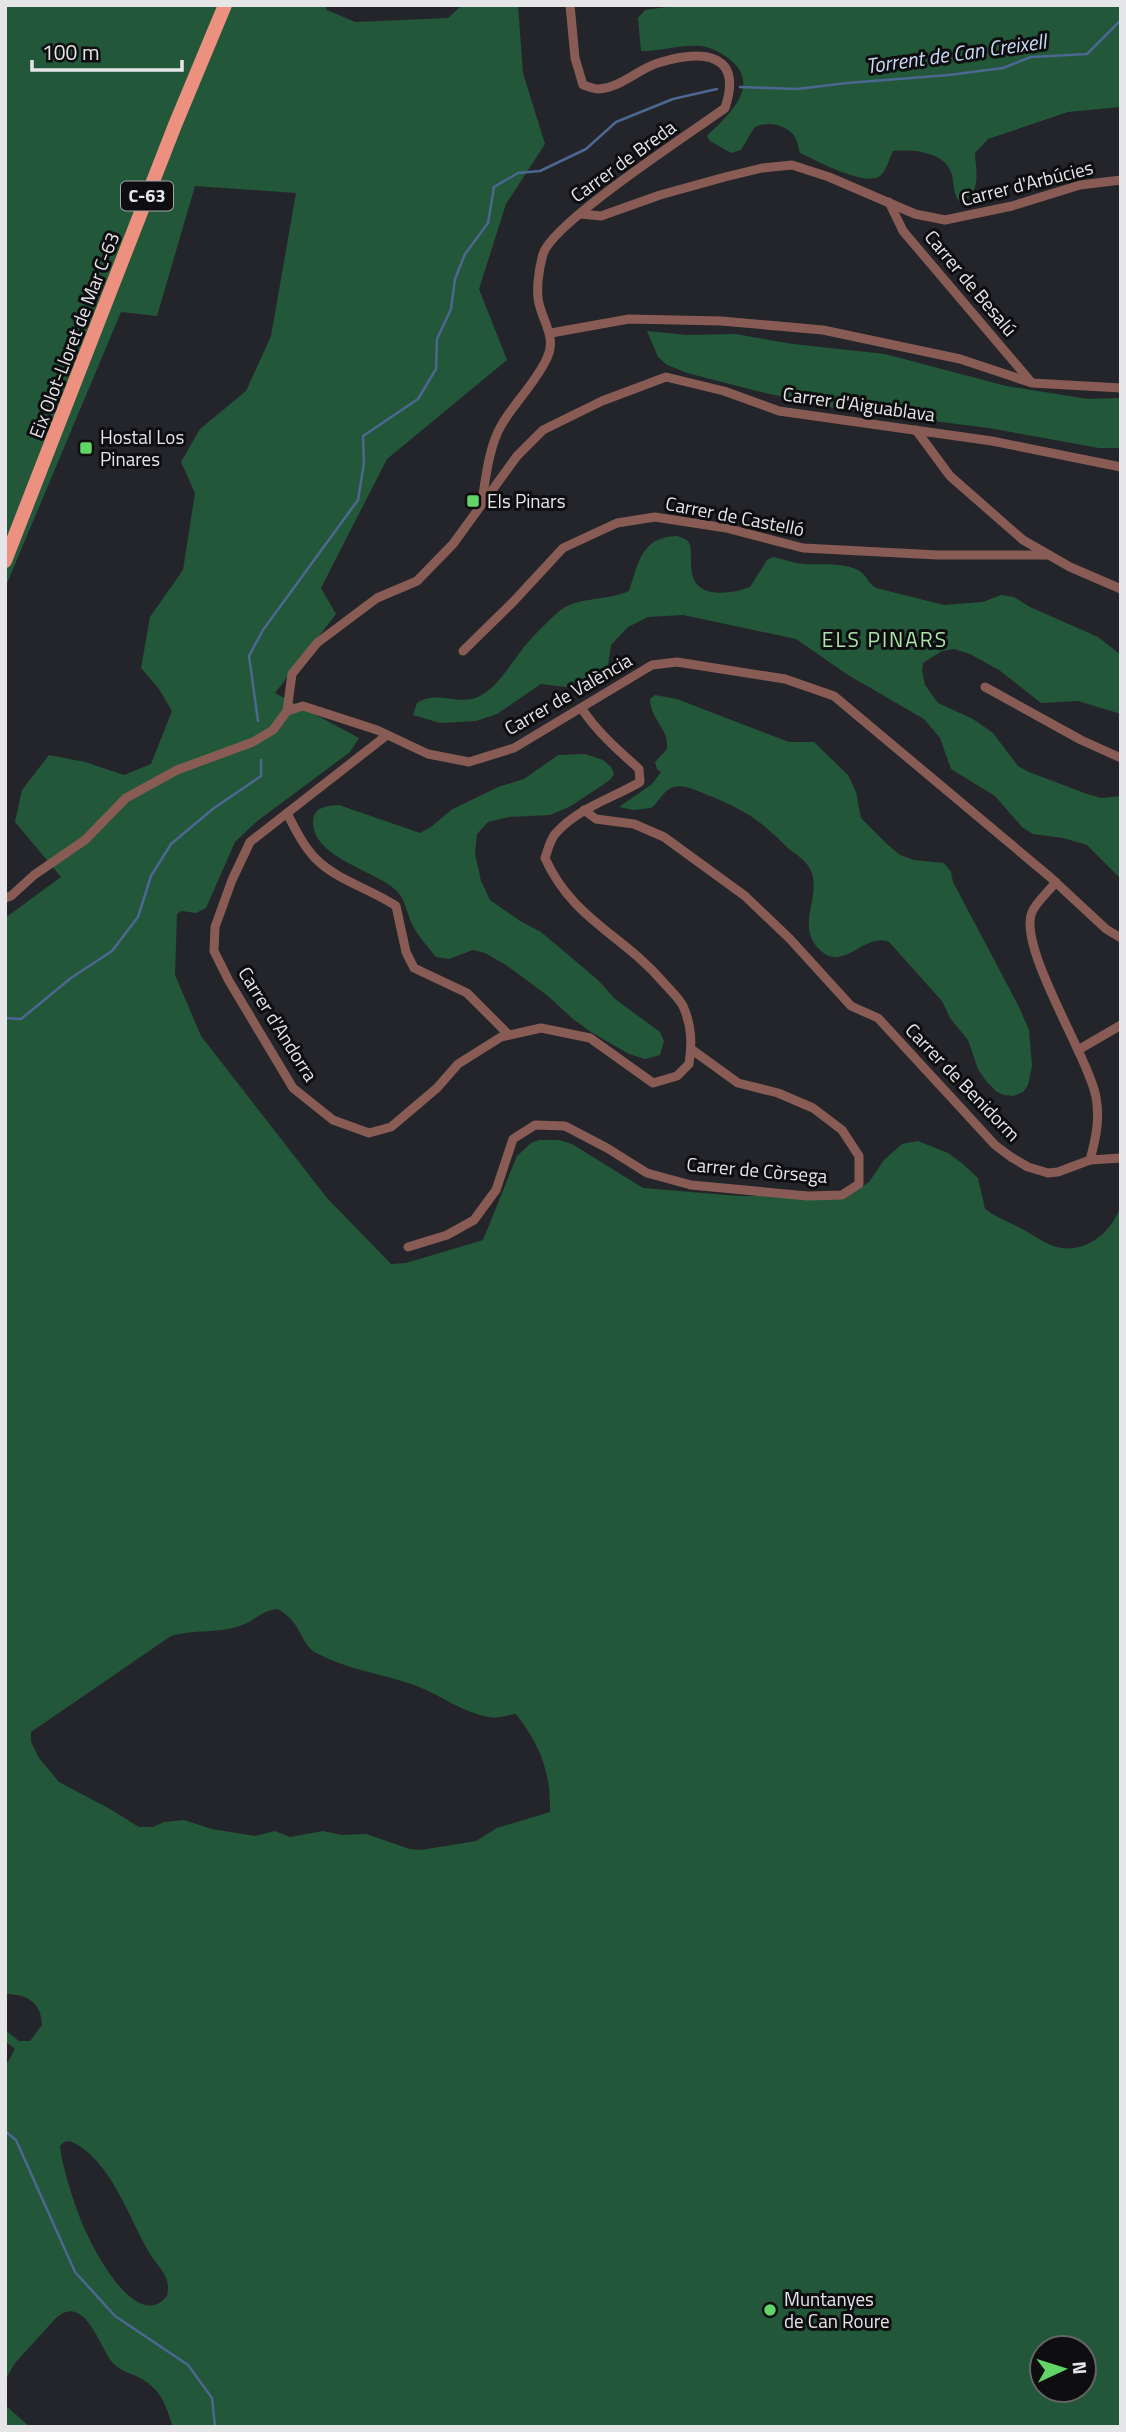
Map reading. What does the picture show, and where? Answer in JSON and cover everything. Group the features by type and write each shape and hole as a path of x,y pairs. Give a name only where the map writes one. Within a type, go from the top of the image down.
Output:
{"main road":[{"name":"Eix Olot-Lloret de Mar C-63","path":"5,561 175,125 225,5"}],"street":[{"name":"Carrer de Breda","path":"551,333 539,305 543,252 561,230 581,214 725,108 731,90 728,70 716,58 693,56 656,63 624,82 598,89 583,85 575,58 570,5"},
{"name":"Carrer d'Arbúcies","path":"581,214 601,216 660,195 725,177 762,168 792,165 830,177 915,214 945,220 1012,206 1080,185 1121,180"},
{"name":"Carrer de Besalú","path":"890,202 903,231 1032,383"},
{"path":"482,503 486,469 501,426 549,355 551,333 629,319 721,321 823,330 961,359 1032,383 1121,388"},
{"name":"Carrer d'Aiguablava","path":"287,711 292,674 317,643 377,598 417,581 453,544 517,456 543,430 602,401 666,377 724,391 779,411 992,441 1120,466"},
{"path":"916,430 950,476 1023,540 1070,567 1121,589"},
{"name":"Carrer de Castelló","path":"463,651 563,548 617,523 654,517 726,528 803,548 938,555 1049,555"},
{"name":"Carrer de València","path":"287,711 303,706 387,735 428,754 469,762 514,747 652,665 677,662 785,679 834,696 1056,882 1106,929 1121,937"},
{"path":"985,687 1081,740 1121,758"},
{"path":"582,709 607,741 639,769 640,782 584,810 554,834 545,858 555,880 589,919 650,967 683,1005 692,1038 691,1049"},
{"path":"5,898 85,840 126,798 177,770 253,742 273,730 287,711"},
{"name":"Carrer d'Andorra","path":"387,735 250,842 232,880 215,927 214,951 252,1024 293,1088 333,1120 369,1133 391,1127 437,1088 458,1064 501,1037 541,1028 590,1038 653,1083 677,1076 690,1064 691,1049"},
{"name":"Carrer de Benidorm","path":"584,810 596,819 634,824 664,837 745,896 790,939 851,1006 878,1018 962,1111 995,1145 1012,1157 1028,1167 1048,1173 1090,1160 1121,1157"},
{"path":"286,813 317,860 350,883 397,906 406,952 414,968 467,993 509,1035"},
{"path":"1056,882 1031,913 1032,942 1045,980 1096,1095 1099,1128 1090,1160"},
{"path":"1078,1050 1121,1025"},
{"name":"Carrer de Còrsega","path":"408,1247 447,1235 474,1220 496,1190 513,1139 535,1125 565,1125 647,1173 691,1185 807,1196 842,1195 859,1184 859,1156 842,1130 813,1108 778,1093 738,1083 691,1049"}],"green space":[{"path":"5,5 325,5 327,10 355,22 448,18 462,5 518,5 523,73 545,144 506,204 479,289 507,360 387,459 321,588 336,614 275,693 359,738 350,752 256,822 235,842 206,908 196,913 181,911 177,914 175,975 201,1036 327,1198 391,1264 406,1263 483,1240 517,1156 531,1143 539,1140 559,1140 572,1144 643,1188 739,1196 848,1196 869,1182 884,1160 902,1144 918,1141 948,1153 978,1178 985,1209 1045,1243 1064,1248 1075,1248 1095,1240 1111,1225 1121,1205 1121,2427 173,2427 157,2391 115,2365 90,2325 75,2312 66,2312 56,2318 15,2363 5,2380 5,2067 15,2049 5,2041 5,2030 19,2041 30,2041 42,2025 36,2005 26,1998 5,1994 5,918 61,877 15,822 22,790 49,755 85,762 124,775 151,764 172,711 159,689 141,668 150,617 183,570 195,493 181,462 200,429 246,391 271,336 296,193 195,186 157,316 121,312 5,588","holes":["277,1609 285,1614 310,1649 328,1659 414,1685 479,1715 496,1718 516,1714 538,1748 546,1772 550,1812 497,1828 476,1841 421,1850 410,1849 366,1834 342,1835 323,1831 290,1837 275,1831 255,1836 212,1829 184,1820 164,1822 153,1827 139,1827 59,1782 39,1758 31,1742 31,1732 171,1636 233,1628","70,2141 97,2161 107,2175 149,2252 163,2272 168,2283 167,2296 156,2305 144,2305 120,2287 92,2244 70,2190 64,2166 60,2146"]},
{"path":"681,5 1121,5 1121,107 1068,112 988,139 975,153 975,188 972,194 960,202 949,167 936,157 919,152 893,151 880,176 863,178 841,172 800,153 796,139 787,129 764,124 754,128 741,150 731,153 710,141 707,136 730,112 741,93 741,74 735,64 720,52 701,46 641,51 638,18 645,10"},
{"path":"647,331 687,335 735,334 793,344 885,354 1006,386 1088,399 1121,398 1121,448 1099,448 989,428 838,409 761,392 687,373 667,365 658,357"},
{"path":"677,536 685,539 691,548 695,582 701,588 716,593 750,587 767,560 773,557 802,564 849,567 861,572 876,588 944,605 983,602 1001,595 1014,597 1030,607 1098,637 1121,655 1121,714 1078,701 1041,703 999,670 970,654 954,649 942,651 923,663 922,670 925,685 938,703 973,719 993,733 1018,766 1087,794 1101,798 1121,796 1121,879 1087,845 1033,834 1022,827 995,796 951,769 940,738 924,719 848,675 796,639 683,615 648,617 628,627 611,645 607,672 591,682 566,687 541,684 497,714 476,721 440,723 413,715 417,703 425,699 465,700 480,696 501,678 530,640 557,613 573,604 629,591 639,561 649,546 665,537"},
{"path":"655,695 677,699 789,742 814,742 848,775 856,792 861,818 888,845 900,855 914,860 944,863 951,872 953,882 1029,1030 1032,1066 1028,1085 1023,1092 1013,1096 1004,1095 986,1081 978,1069 968,1040 950,1018 942,1001 889,942 871,942 838,957 821,951 813,942 810,932 813,891 811,871 802,859 758,821 723,801 681,786 667,790 651,808 634,810 619,807 652,784 661,772 655,762 667,749 667,742 651,706 650,699"},
{"path":"585,754 603,760 611,767 614,774 610,780 571,806 550,815 509,817 488,822 477,834 475,854 481,881 490,900 541,932 598,980 615,999 660,1032 664,1041 660,1055 645,1059 629,1054 591,1032 548,996 485,953 473,950 449,959 436,957 415,930 397,891 333,854 315,833 313,820 316,812 339,805 420,833 451,810 498,787 524,779 558,755"},
{"path":"5,2405 30,2427 5,2427"}],"waterway":[{"name":"Torrent de Can Creixell","path":"740,87 797,89 949,75 1003,68 1031,57 1087,54 1121,20"},
{"name":"Torrent de Can Creixell","path":"258,721 249,656 263,630 358,500 364,463 363,436 418,399 436,369 437,339 451,309 455,279 465,254 488,223 494,187 518,173 540,171 586,149 616,122 673,99 717,89"},
{"name":"Torrent de Can Creixell","path":"5,1018 21,1019 71,978 112,951 138,917 151,876 171,844 214,808 261,776 261,760"},
{"path":"5,2131 16,2140 75,2272 115,2316 188,2365 212,2398 215,2427"}],"place":[{"name":"Hostal Los Pinares","path":"86,448"},
{"name":"Els Pinars","path":"473,501"},
{"name":"Muntanyes de Can Roure","path":"770,2310"}],"district":[{"name":"ELS PINARS","path":"885,640"}]}
